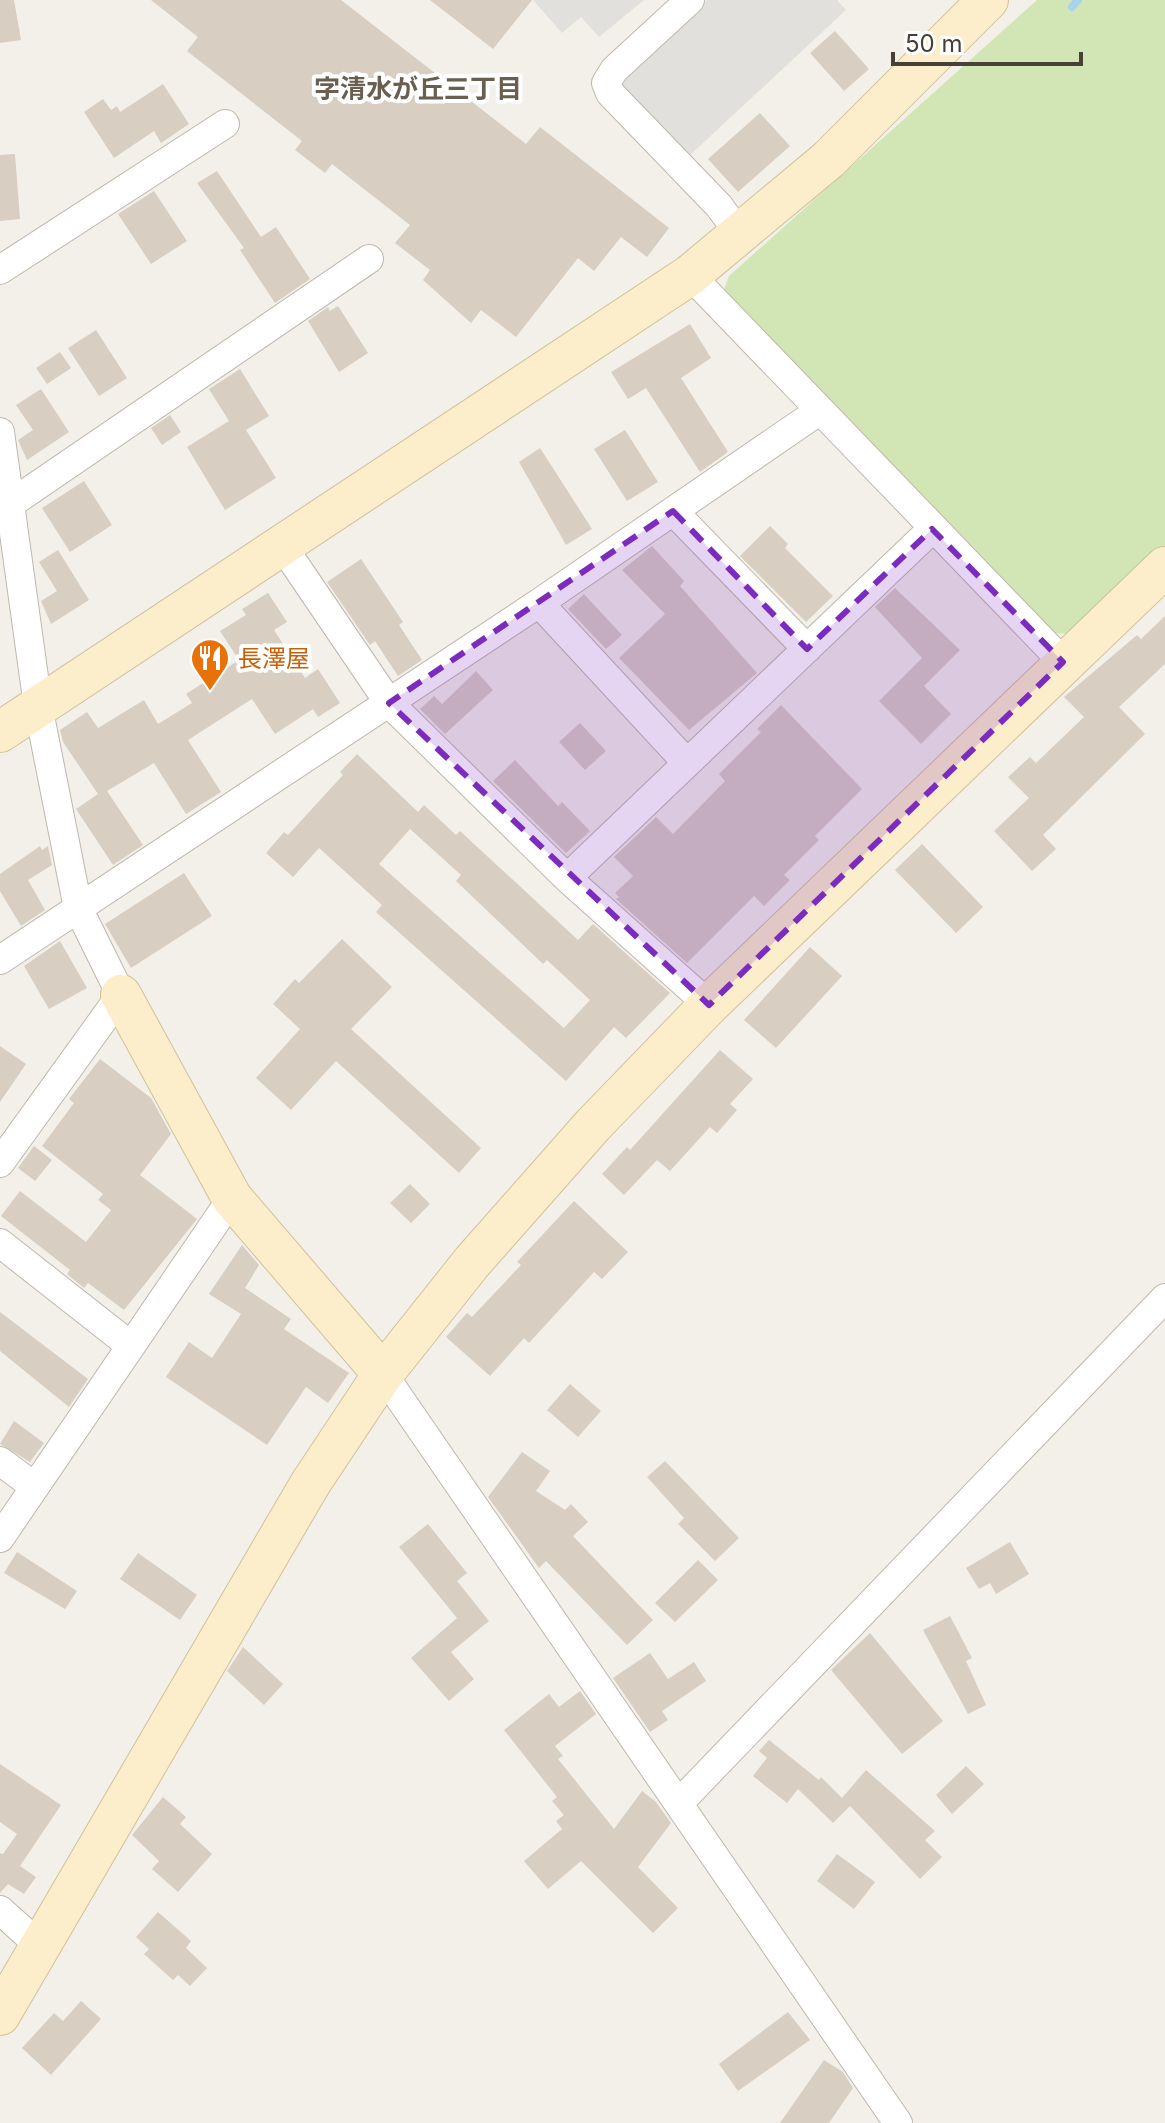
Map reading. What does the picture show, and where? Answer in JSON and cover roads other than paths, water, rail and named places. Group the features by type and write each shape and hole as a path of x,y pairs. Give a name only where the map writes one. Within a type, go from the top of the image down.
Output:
{"street":[{"path":"690,0 614,70 606,83 610,93 719,206 740,235"},
{"path":"0,732 690,275 828,160 988,0"},
{"path":"0,270 225,124"},
{"path":"4,509 369,259"},
{"path":"690,275 1063,662"},
{"path":"0,960 539,603 819,411"},
{"path":"0,432 4,509 38,706 78,908 121,995 232,1198 383,1374 898,2123"},
{"path":"673,511 807,649"},
{"path":"567,878 932,529"},
{"path":"281,544 389,703 567,878 709,1005"},
{"path":"0,2015 310,1484 383,1374 472,1262 593,1125 709,1005 1165,567"},
{"path":"539,603 687,763"},
{"path":"0,1163 121,995"},
{"path":"0,1538 232,1198"},
{"path":"0,1243 131,1346"},
{"path":"680,1802 1165,1298"},
{"path":"0,1461 35,1487"},
{"path":"0,1910 41,1947"}],"waterway":[{"path":"1072,7 1078,0"}],"place":[{"name":"長澤屋","path":"210,692"}],"district":[{"name":"字清水が丘三丁目","path":"418,88"}]}
